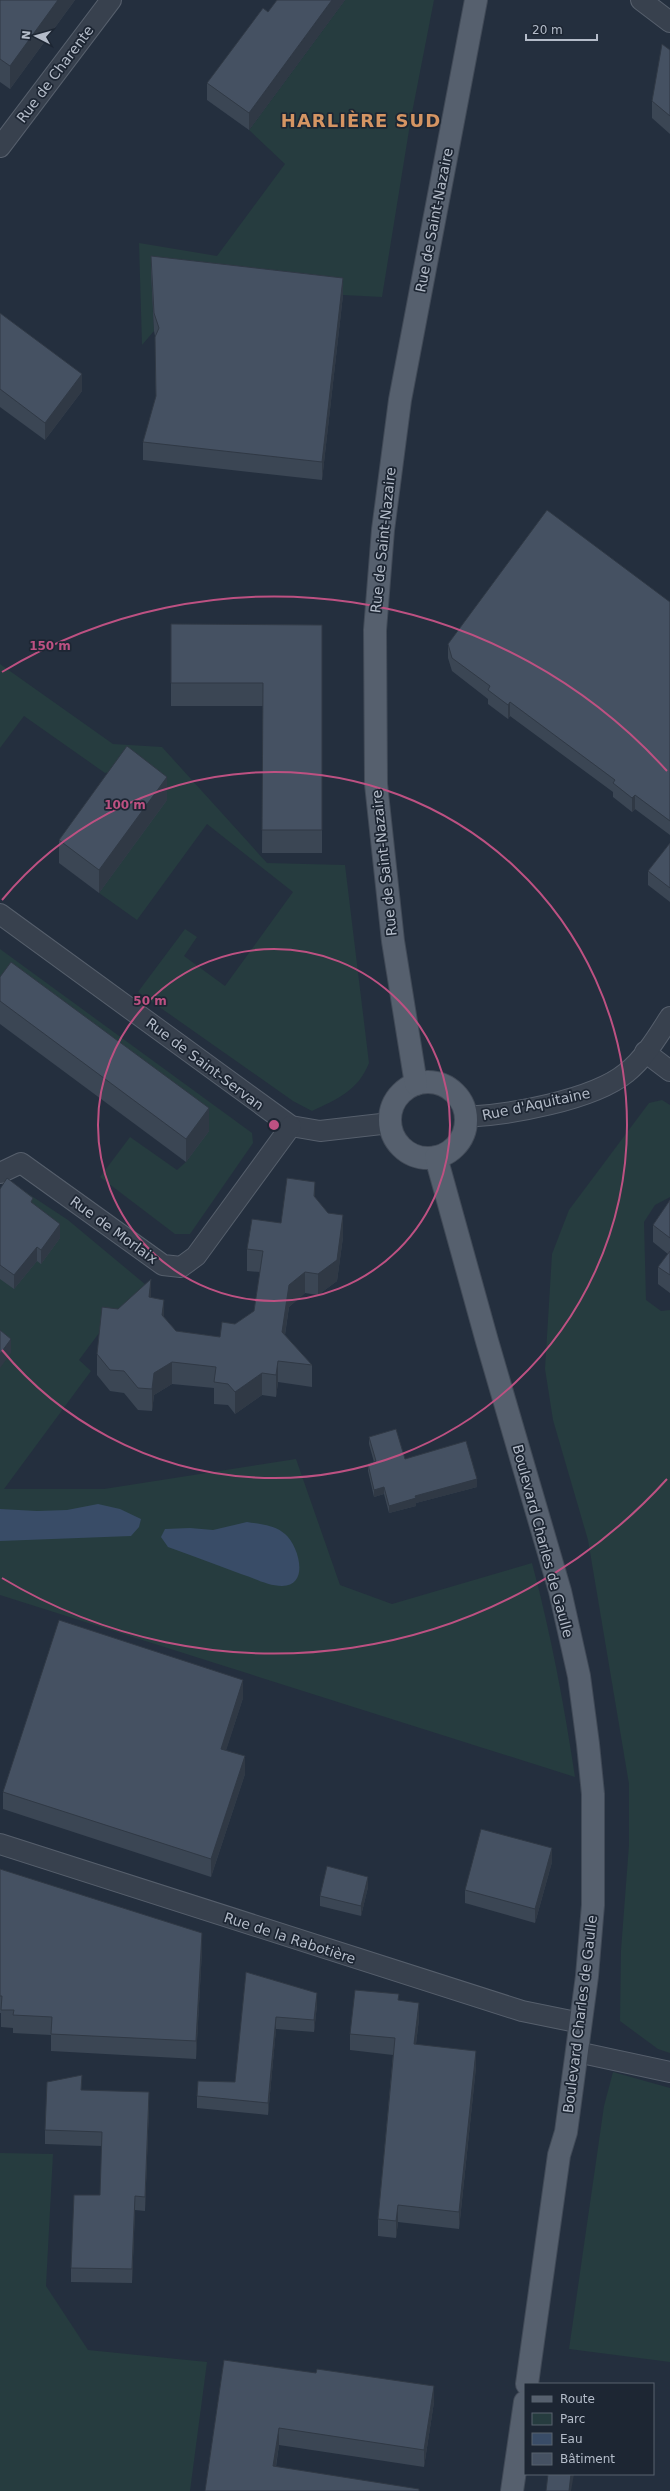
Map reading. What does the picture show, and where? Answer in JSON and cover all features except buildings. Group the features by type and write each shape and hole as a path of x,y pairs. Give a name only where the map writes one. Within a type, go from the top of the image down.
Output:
{"main road":[{"name":"Rue de Saint-Nazaire","path":"416,1084 392,941 376,784 375,630 383,530 400,400 476,0"},
{"path":"431,1082 452,1091 462,1102 466,1117 465,1129 460,1140 452,1149 436,1157 422,1157 403,1148 394,1137 390,1123 391,1112 398,1097 416,1084 431,1082"},
{"name":"Boulevard Charles de Gaulle","path":"436,1157 489,1349 560,1591 579,1676 592,1787 594,1852 590,1941 581,2023 566,2132 559,2155 527,2383"},
{"path":"512,2491 524,2409"}],"street":[{"name":"Rue de Charente","path":"0,147 111,0"},
{"path":"641,0 670,22"},
{"name":"Rue de Saint-Servan","path":"0,914 291,1126 320,1131 390,1123"},
{"name":"Rue d'Aquitaine","path":"466,1117 488,1116 580,1096 606,1087 628,1072 645,1052 670,1017"},
{"path":"645,1052 670,1071"},
{"name":"Rue de Morlaix","path":"0,1173 21,1163 163,1265 180,1267 196,1256 291,1126"},
{"name":"Rue de la Rabotière","path":"0,1844 514,2009 581,2023"},
{"path":"577,2052 670,2072"}],"green space":[{"path":"345,0 434,0 411,118 382,297 343,295 151,273 154,331 142,345 139,243 217,256 285,164 249,130"},
{"path":"0,664 113,744 162,747 267,863 345,865 369,1063 359,1081 346,1093 312,1111 293,1101 138,992 185,929 197,937 184,956 225,986 293,892 207,824 137,920 99,893 167,799 127,769 105,773 24,716 0,748"},
{"path":"0,949 252,1133 253,1143 190,1234 175,1234 100,1177 130,1137 177,1170 186,1162 208,1131 0,999"},
{"path":"662,1100 670,1105 670,1197 655,1205 644,1222 646,1300 661,1311 670,1310 670,2053 658,2049 620,2021 621,1950 629,1845 629,1784 588,1540 553,1420 545,1369 552,1254 569,1210 649,1103"},
{"path":"15,1185 68,1220 146,1285 102,1329 79,1360 91,1371 4,1489 104,1489 296,1459 340,1585 392,1604 532,1563 556,1669 575,1777 0,1595 0,1193"},
{"path":"613,2072 670,2088 670,2362 569,2349 604,2106"},
{"path":"0,2153 53,2154 46,2286 88,2350 207,2362 190,2491 0,2491"}],"water":[{"path":"98,1504 120,1509 141,1519 139,1527 131,1536 0,1541 0,1509 37,1511 67,1510"},
{"path":"247,1522 267,1525 277,1529 285,1534 290,1540 298,1556 299,1564 299,1573 296,1580 291,1584 277,1586 261,1582 168,1547 161,1537 165,1529 190,1528 213,1530"}],"district":[{"name":"HARLIÈRE SUD","path":"361,121"}]}
